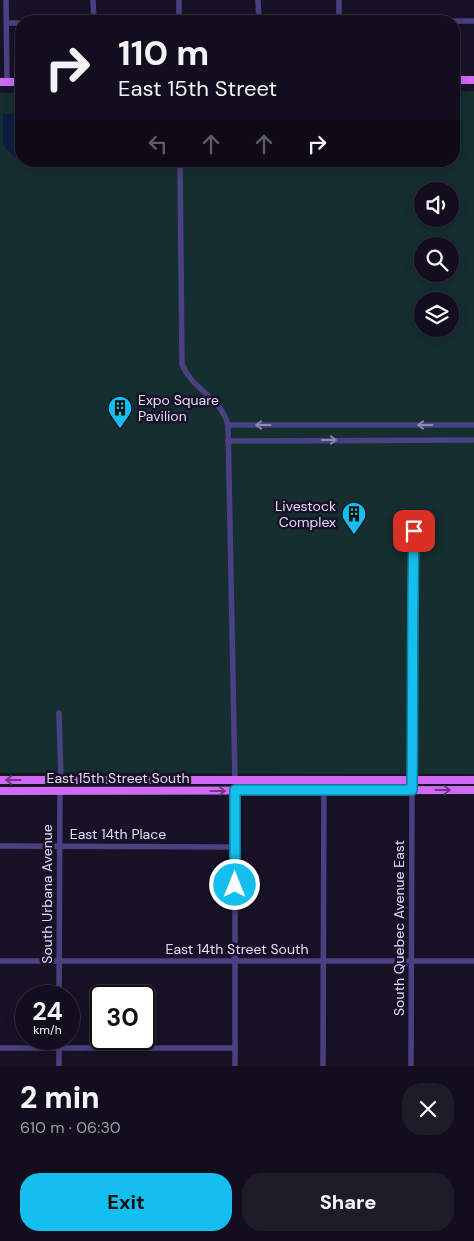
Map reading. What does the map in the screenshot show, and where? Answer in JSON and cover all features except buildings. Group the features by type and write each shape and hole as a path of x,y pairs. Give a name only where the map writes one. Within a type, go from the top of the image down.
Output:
{"main road":[{"path":"460,80 474,80"},
{"path":"2,82 15,82"},
{"path":"412,779 412,790 474,790"},
{"name":"East 15th Street South","path":"0,780 324,780"},
{"path":"60,791 61,780"},
{"path":"235,780 235,790"},
{"path":"324,780 474,780"},
{"name":"East 15th Street South","path":"0,791 412,790"}],"street":[{"path":"2,82 7,23 6,0"},
{"path":"93,0 94,15"},
{"path":"179,0 179,15"},
{"path":"258,0 259,15"},
{"path":"339,0 339,15"},
{"path":"460,21 474,21"},
{"path":"7,23 15,23"},
{"path":"180,167 182,364 192,382 216,401 225,415 228,425 235,780"},
{"path":"228,425 474,425"},
{"path":"228,440 474,440"},
{"path":"412,779 411,625 414,518"},
{"path":"59,713 61,780"},
{"path":"324,780 324,1066"},
{"path":"235,790 235,1066"},
{"name":"South Quebec Avenue East","path":"411,1066 412,790"},
{"name":"South Urbana Avenue","path":"59,985 60,791"},
{"name":"East 14th Place","path":"0,846 235,847"},
{"name":"East 14th Street South","path":"0,961 474,961"},
{"path":"0,1048 15,1048"},
{"path":"80,1048 235,1048"},
{"path":"59,1050 59,1066"}],"green space":[{"path":"460,91 474,91 474,774 0,773 0,93 15,93 15,167 460,167"}],"water":[{"path":"3,114 15,114 15,157 3,145"}],"place":[{"name":"Expo Square Pavilion","path":"120,429"},
{"name":"Livestock Complex","path":"354,535"}],"route":[{"path":"235,885 235,790 412,790 411,625 414,531"}]}
